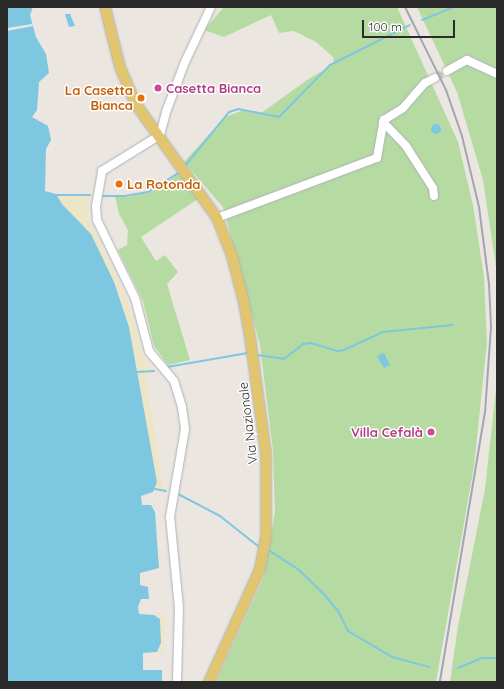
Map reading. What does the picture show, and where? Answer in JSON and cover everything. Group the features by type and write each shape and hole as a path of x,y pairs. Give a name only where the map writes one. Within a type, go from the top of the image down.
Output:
{"main road":[{"name":"Via Nazionale","path":"105,7 120,67 132,97 138,108 160,135 217,218 232,256 244,304 262,419 266,454 266,537 260,569 209,682"}],"street":[{"path":"177,682 179,608 170,517 185,429 182,407 174,381 149,351 135,298 97,220 100,176 106,168 160,135 166,112 194,40 212,9"},
{"path":"447,71 467,60 497,74"},
{"path":"217,218 260,200 368,164 377,158 383,122 403,108 425,83 435,78"},
{"path":"383,122 406,146 433,188 434,196"}],"green space":[{"path":"224,7 397,7 458,142 473,205 484,277 487,342 474,466 436,682 216,682 263,579 275,512 273,450 260,345 223,207 184,162 225,117 244,110 260,114 307,80 334,64 333,57 316,42 294,31 279,33 271,15 224,37 204,30"},
{"path":"417,7 497,7 497,274 483,180 457,92"},
{"path":"179,171 198,199 141,237 156,261 165,255 178,272 167,284 190,360 168,365 154,346 143,301 118,250 127,245 128,230 119,214 115,197 128,197 155,190 172,179"},
{"path":"497,380 497,682 450,682 458,626 485,489"}],"sand":[{"path":"56,194 90,195 87,211 90,224 127,300 143,356 152,371 147,378 148,389 163,489 154,491 157,482 129,327 116,286 91,234 62,204"},
{"path":"157,612 165,615 164,653 157,653 161,648 162,641 160,618"}],"water":[{"path":"7,7 33,7 30,15 36,37 46,54 49,73 39,82 37,110 32,117 48,126 51,140 46,149 45,191 56,194 62,204 91,234 114,282 129,327 157,482 153,492 141,496 142,505 151,505 155,512 159,568 140,573 140,585 148,587 149,599 141,599 138,607 139,614 154,615 160,619 161,643 157,652 143,653 143,670 162,670 162,682 7,682"},
{"path":"65,14 70,14 75,26 69,27"},
{"path":"436,124 441,129 436,134 431,129"},
{"path":"384,353 390,365 384,368 377,356"}],"pier":[{"path":"32,24 33,26 7,31 7,28"}],"waterway":[{"path":"422,20 454,7"},
{"path":"184,167 229,112 238,109 279,117 330,65 410,25"},
{"path":"101,196 125,196 148,192 180,172"},
{"path":"57,195 90,195"},
{"path":"257,355 284,359 303,344 311,343 337,351 344,350 383,332 453,325"},
{"path":"167,367 248,353"},
{"path":"136,372 154,371"},
{"path":"155,489 166,491"},
{"path":"178,494 220,516 258,546"},
{"path":"270,551 299,570 322,592 338,611 348,631 392,657 430,667"},
{"path":"458,668 481,658 497,658"}],"tunnel":[{"path":"435,78 447,71"}],"railway":[{"path":"405,7 446,90 462,136 479,207 489,284 491,327 485,412 440,682"}],"place":[{"name":"Casetta Bianca","path":"158,88"},
{"name":"La Casetta Bianca","path":"141,98"},
{"name":"La Rotonda","path":"119,184"},
{"name":"Villa Cefalà","path":"431,432"}]}
